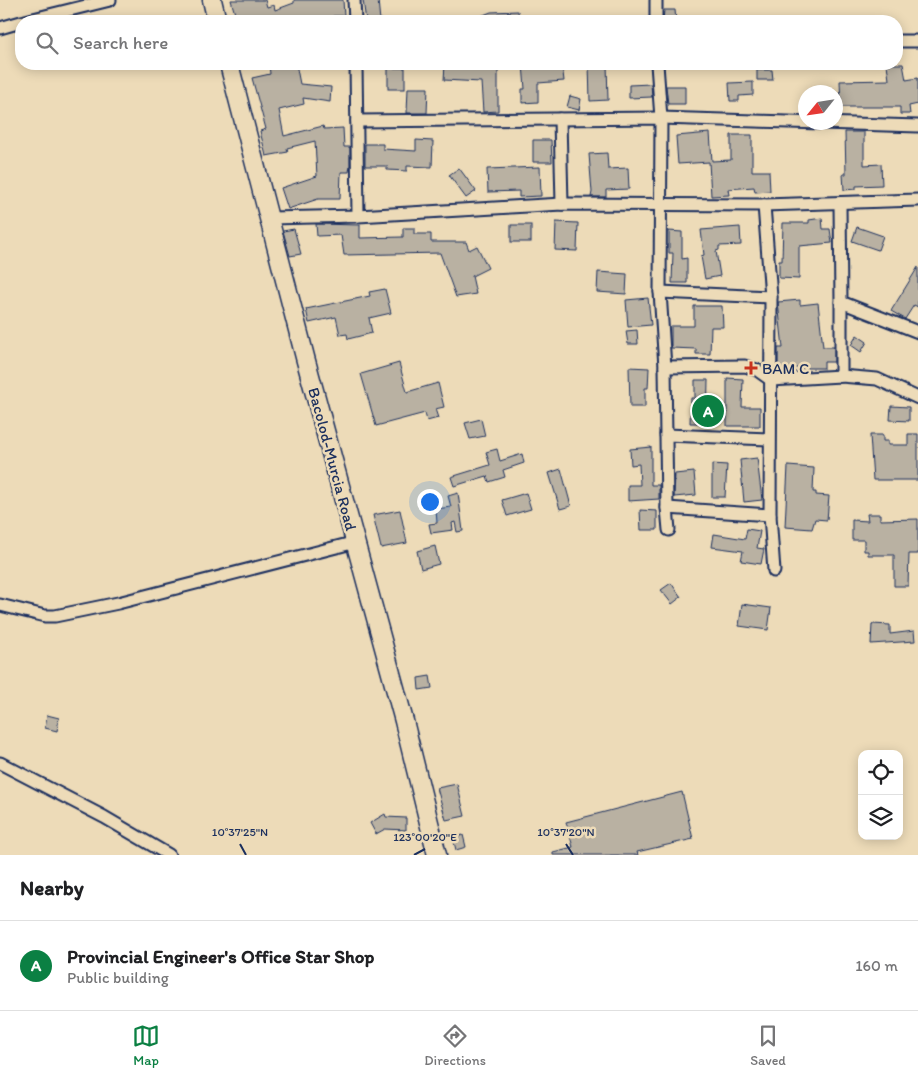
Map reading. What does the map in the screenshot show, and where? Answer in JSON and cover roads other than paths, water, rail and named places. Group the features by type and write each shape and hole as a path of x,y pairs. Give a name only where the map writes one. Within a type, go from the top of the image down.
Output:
{"main road":[{"path":"212,0 216,15"},
{"name":"Bacolod-Murcia Road","path":"231,70 306,361 404,721 437,855"}],"street":[{"path":"49,15 110,0"},
{"path":"354,0 355,15"},
{"path":"656,0 656,15"},
{"path":"0,28 15,24"},
{"path":"903,41 918,41"},
{"path":"356,70 358,216"},
{"path":"657,70 661,118 660,292 665,367 669,530"},
{"path":"560,118 562,204"},
{"path":"357,121 661,118 918,126"},
{"path":"270,218 358,216 562,204 764,205 918,200"},
{"path":"840,204 841,376"},
{"path":"764,205 771,296 769,439 770,515 774,571"},
{"path":"660,292 771,296"},
{"path":"841,302 918,332"},
{"path":"665,367 746,366 757,370 771,380 841,376 877,379 918,398"},
{"path":"666,435 769,439"},
{"path":"667,508 770,515"},
{"path":"0,605 11,606 44,616 62,615 356,542"},
{"path":"0,763 104,817 169,855"}],"place":[{"name":"BAM C","path":"751,368"},
{"name":"Provincial Engineer's Office Star Shop","path":"708,411"}]}
